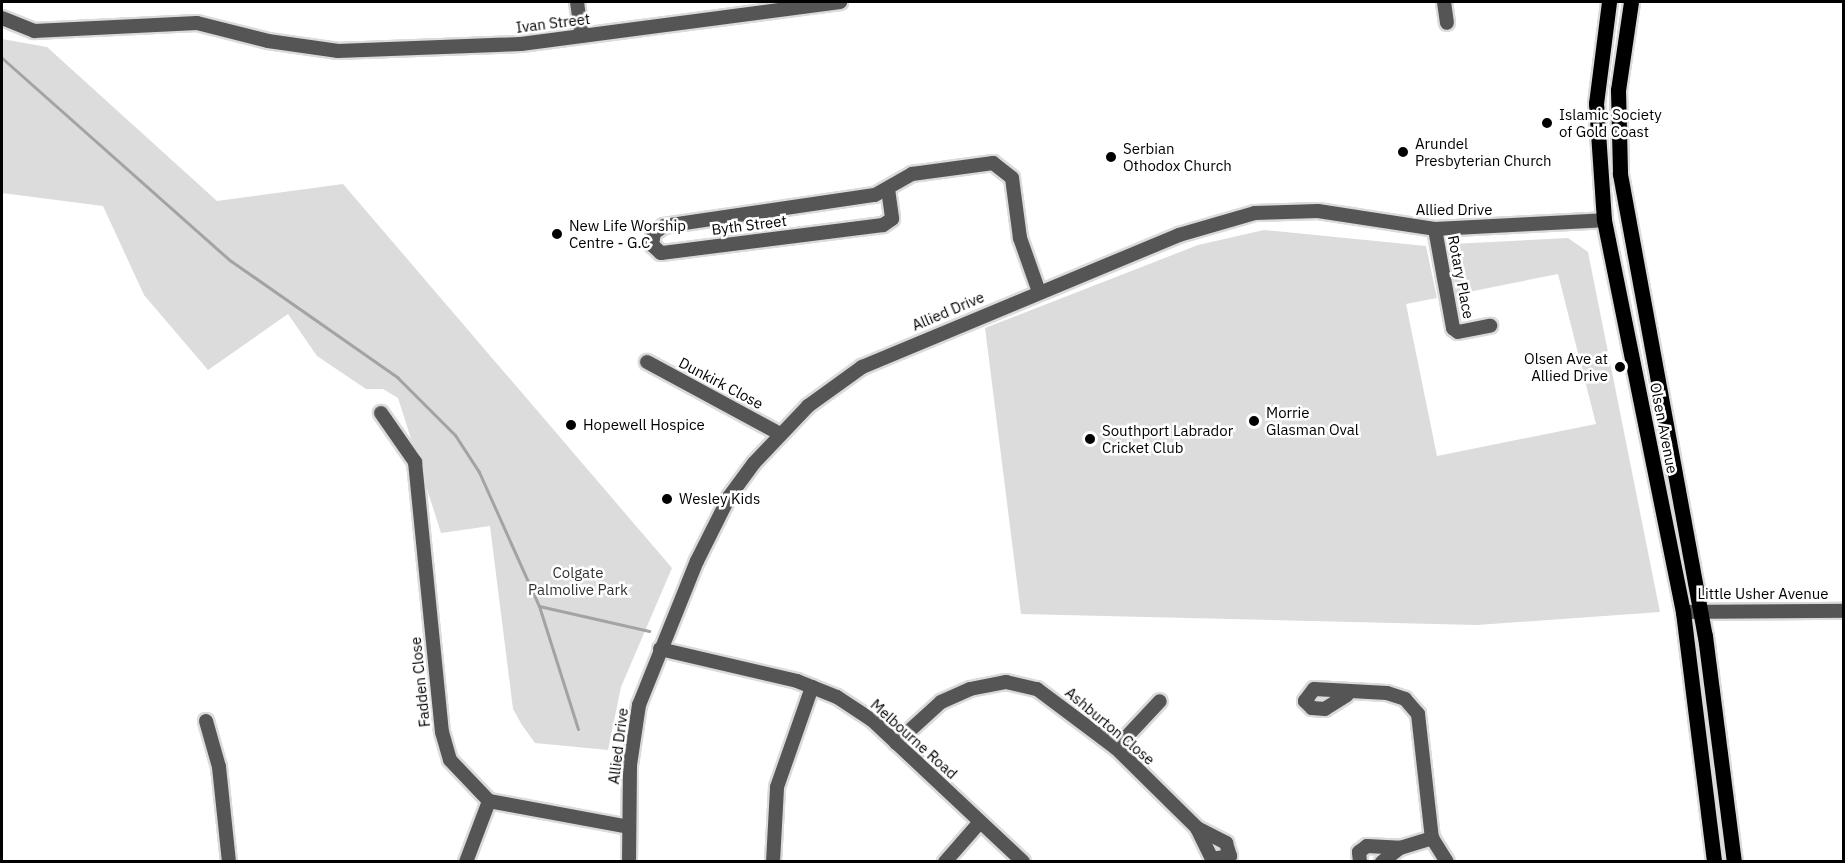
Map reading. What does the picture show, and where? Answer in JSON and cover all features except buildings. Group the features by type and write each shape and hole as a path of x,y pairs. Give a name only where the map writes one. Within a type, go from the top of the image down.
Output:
{"main road":[{"name":"Olsen Avenue","path":"1609,2 1596,103 1604,220 1683,612 1714,861"},
{"name":"Olsen Avenue","path":"1631,2 1617,96 1620,174 1700,609 1734,861"}],"street":[{"path":"577,2 582,36"},
{"name":"Ivan Street","path":"2,18 34,31 197,23 268,41 338,51 521,44 840,2"},
{"path":"1444,2 1447,23"},
{"name":"Byth Street","path":"888,189 892,219 883,225 661,253 652,245 654,233 664,226 888,189 912,174 993,164 1006,169 1020,238 1039,292"},
{"name":"Allied Drive","path":"629,861 629,827 639,705 660,649 729,497 780,434 808,406 862,368 1179,235 1265,211 1318,211 1435,229 1604,220"},
{"name":"Rotary Place","path":"1435,229 1453,328 1458,332 1490,326"},
{"name":"Dunkirk Close","path":"647,362 780,434"},
{"name":"Fadden Close","path":"381,413 415,462 442,732 450,760 489,801"},
{"name":"Little Usher Avenue","path":"1683,612 1700,609 1844,611"},
{"name":"Melbourne Road","path":"660,649 812,687 872,720 1023,861"},
{"name":"Ashburton Close","path":"896,743 941,702 1006,682 1037,689 1116,748 1197,828"},
{"path":"773,861 777,787 812,687"},
{"path":"1347,695 1387,693 1405,699 1418,714 1432,838 1447,861"},
{"path":"1116,748 1160,701"},
{"path":"206,722 219,767 229,861"},
{"path":"466,861 489,801 629,827"},
{"path":"945,861 980,822"},
{"path":"1382,861 1400,848 1432,838"},
{"path":"1360,861 1359,852 1367,846 1400,848"}],"green space":[{"name":"Colgate Palmolive Park","path":"2,39 47,47 217,201 343,184 672,568 621,687 608,750 535,743 522,725 513,709 490,526 441,533 398,398 383,389 366,389 317,356 288,314 208,370 144,295 103,206 2,193"},
{"path":"1264,230 1426,246 1437,298 1406,304 1437,456 1596,424 1558,274 1453,295 1445,252 1451,244 1568,238 1588,252 1660,612 1477,625 1021,614 985,328 1198,245"}],"waterway":[{"path":"2,58 231,261 397,377 455,435 479,472 539,606 649,631"},
{"path":"539,606 578,729"}],"place":[{"name":"Islamic Society of Gold Coast","path":"1547,123"},
{"name":"Arundel Presbyterian Church","path":"1403,152"},
{"name":"Serbian Othodox Church","path":"1111,157"},
{"name":"New Life Worship Centre - G.C","path":"557,234"},
{"name":"Olsen Ave at Allied Drive","path":"1620,367"},
{"name":"Morrie Glasman Oval","path":"1254,421"},
{"name":"Hopewell Hospice","path":"571,425"},
{"name":"Southport Labrador Cricket Club","path":"1090,439"},
{"name":"Wesley Kids","path":"667,499"}]}
